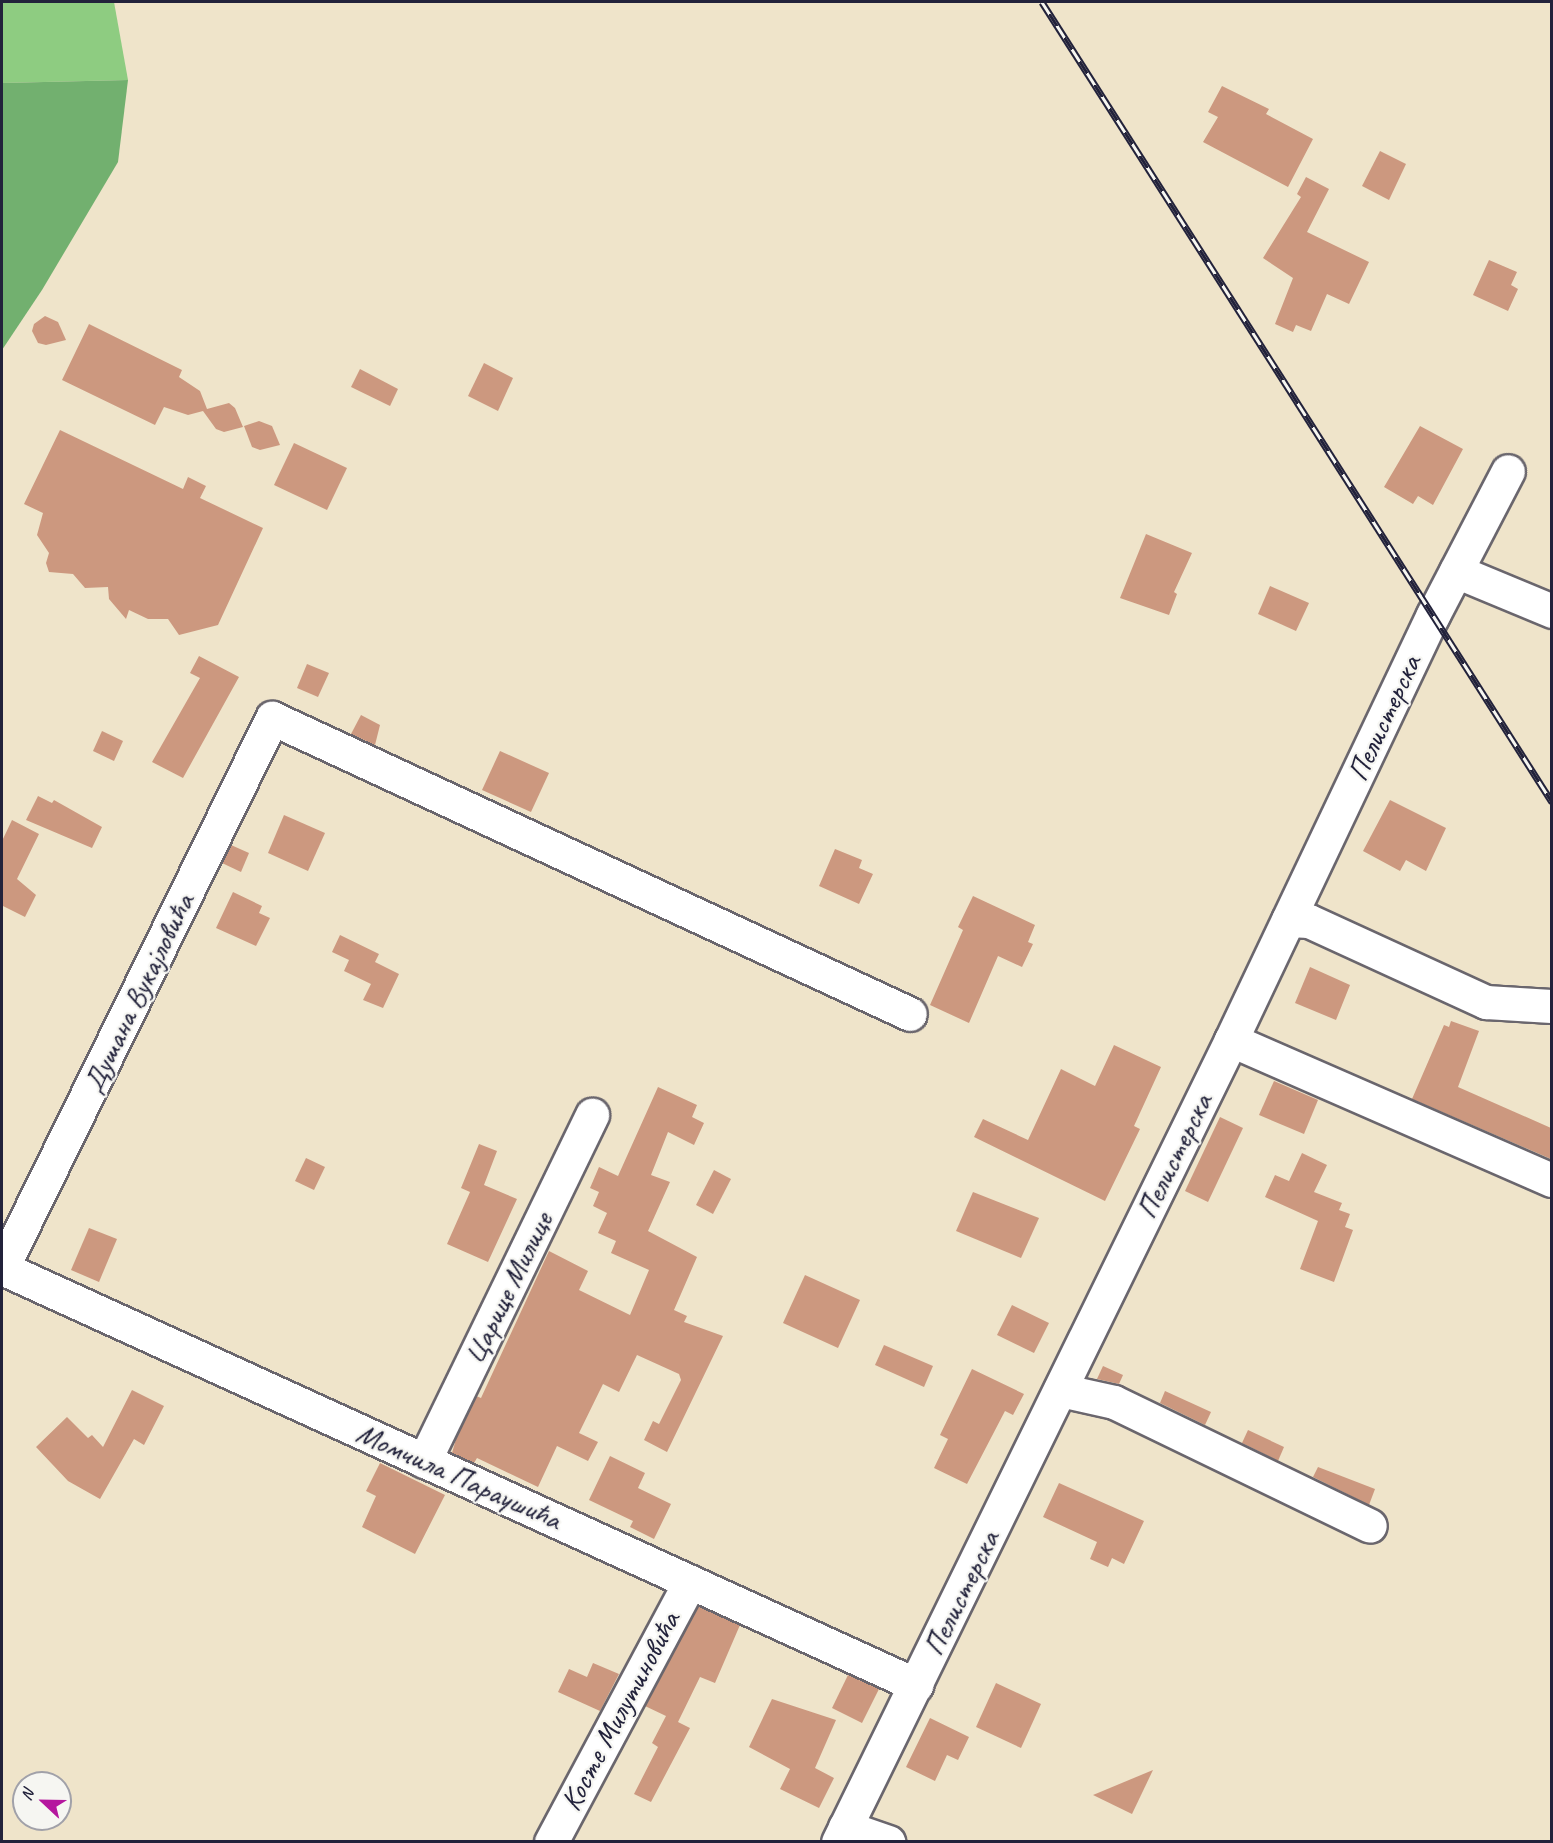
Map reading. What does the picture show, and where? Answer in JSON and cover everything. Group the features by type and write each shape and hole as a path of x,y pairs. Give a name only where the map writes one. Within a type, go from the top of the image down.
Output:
{"street":[{"name":"Пелистерска","path":"841,1834 1060,1390 1456,571 1508,471"},
{"path":"1456,571 1551,611"},
{"name":"Душана Вукајловића","path":"2,1268 272,718 910,1014"},
{"path":"1288,920 1310,921 1486,1002 1551,1006"},
{"path":"1230,1040 1551,1180"},
{"name":"Царице Милице","path":"424,1461 592,1114"},
{"name":"Момчила Параушића","path":"2,1268 916,1685"},
{"path":"1060,1390 1114,1402 1370,1526"},
{"name":"Косте Милутиновића","path":"551,1842 690,1581"},
{"path":"841,1834 888,1842"}],"green space":[{"path":"2,2 114,2 128,80 2,83"},
{"path":"128,80 118,162 42,290 2,350 2,83"}],"building":[{"path":"1222,86 1269,109 1266,114 1313,139 1288,187 1203,142 1218,117 1208,112"},
{"path":"1380,151 1406,164 1389,200 1362,186"},
{"path":"1306,177 1329,189 1307,232 1369,262 1349,304 1327,294 1311,331 1296,325 1293,332 1275,324 1293,278 1263,258 1301,197 1297,194"},
{"path":"1489,260 1517,272 1511,285 1518,289 1508,311 1473,295"},
{"path":"45,316 58,322 66,340 46,345 38,343 32,331 34,324"},
{"path":"89,324 182,370 179,377 200,391 207,409 229,403 235,408 243,427 224,432 216,429 203,411 188,415 164,407 155,425 62,380"},
{"path":"484,363 513,378 498,411 468,396"},
{"path":"360,369 398,389 390,406 351,387"},
{"path":"259,421 272,426 280,445 260,450 252,447 244,426"},
{"path":"1420,426 1463,449 1433,505 1418,496 1413,504 1384,487"},
{"path":"60,430 183,489 188,477 206,486 200,498 263,528 218,625 179,635 168,619 148,619 129,610 126,619 109,599 108,587 85,588 73,574 49,572 46,563 49,553 37,535 43,513 24,504"},
{"path":"294,443 347,468 327,510 274,485"},
{"path":"1146,534 1192,553 1174,592 1177,594 1169,615 1120,598"},
{"path":"1270,586 1309,603 1296,631 1258,614"},
{"path":"199,656 239,677 183,778 152,762 200,678 190,673"},
{"path":"307,664 329,673 318,697 297,688"},
{"path":"361,715 380,725 375,745 351,734"},
{"path":"102,731 123,741 114,761 93,751"},
{"path":"500,751 549,773 531,812 482,790"},
{"path":"38,796 52,803 54,800 102,827 92,848 26,820"},
{"path":"1390,800 1446,828 1426,871 1406,860 1400,871 1363,851"},
{"path":"284,815 325,833 308,871 268,853"},
{"path":"12,820 39,834 17,879 36,895 25,917 3,906 2,910 2,841"},
{"path":"231,845 249,853 241,872 222,863"},
{"path":"835,849 862,860 859,868 873,874 859,904 819,886"},
{"path":"233,892 262,906 259,913 270,918 256,946 216,928"},
{"path":"973,896 1035,925 1028,942 1033,944 1022,967 998,956 969,1023 930,1005 963,930 958,927"},
{"path":"340,935 379,954 375,962 399,974 383,1008 363,1000 371,984 344,971 349,960 332,952"},
{"path":"1310,967 1350,985 1336,1020 1295,1003"},
{"path":"1451,1021 1479,1031 1458,1087 1551,1128 1551,1159 1412,1099 1444,1025 1449,1027"},
{"path":"1114,1045 1161,1067 1134,1126 1140,1129 1105,1201 974,1137 983,1119 1028,1140 1061,1069 1095,1086"},
{"path":"1274,1081 1318,1100 1304,1134 1259,1115"},
{"path":"658,1087 697,1105 692,1117 704,1123 694,1145 668,1132 651,1175 670,1182 648,1231 697,1257 674,1310 687,1316 684,1322 723,1336 667,1452 644,1440 653,1421 659,1424 681,1380 679,1374 637,1355 619,1392 603,1384 579,1433 598,1442 588,1461 557,1446 538,1487 477,1458 474,1463 452,1453 476,1396 481,1398 549,1251 588,1271 579,1290 630,1315 649,1270 611,1253 616,1241 598,1233 607,1213 593,1206 599,1192 590,1188 599,1167 618,1176"},
{"path":"1220,1117 1243,1128 1208,1202 1185,1191"},
{"path":"479,1144 497,1151 484,1185 517,1199 488,1262 447,1244 470,1192 461,1188"},
{"path":"1302,1153 1327,1165 1314,1192 1342,1203 1339,1210 1350,1214 1345,1227 1353,1230 1334,1282 1300,1269 1318,1221 1265,1197 1275,1175 1289,1181"},
{"path":"306,1158 325,1167 314,1190 295,1181"},
{"path":"714,1170 731,1179 713,1214 696,1205"},
{"path":"973,1192 1039,1218 1021,1258 956,1231"},
{"path":"89,1228 117,1239 99,1282 71,1270"},
{"path":"805,1275 860,1300 838,1348 783,1323"},
{"path":"1012,1305 1049,1323 1034,1353 997,1335"},
{"path":"884,1345 933,1366 924,1387 875,1365"},
{"path":"1103,1366 1123,1375 1119,1384 1097,1379"},
{"path":"972,1369 1024,1394 1013,1415 1005,1411 967,1484 934,1468 948,1439 940,1435"},
{"path":"132,1390 164,1406 144,1445 134,1439 100,1499 68,1481 36,1447 67,1417 88,1438 92,1435 103,1447"},
{"path":"1165,1391 1211,1412 1205,1425 1160,1403"},
{"path":"1248,1430 1284,1447 1278,1461 1242,1443"},
{"path":"610,1456 645,1473 638,1488 671,1504 654,1539 630,1527 633,1521 589,1500"},
{"path":"380,1463 445,1495 415,1554 362,1527 376,1496 366,1491"},
{"path":"1318,1467 1375,1489 1369,1505 1313,1477"},
{"path":"1059,1483 1144,1521 1124,1564 1112,1558 1108,1567 1090,1559 1097,1542 1043,1517"},
{"path":"698,1606 740,1625 715,1683 700,1677 678,1722 690,1728 651,1802 634,1794 658,1747 652,1743 666,1716 645,1706"},
{"path":"593,1663 619,1674 600,1711 558,1692 569,1669 587,1677"},
{"path":"848,1675 879,1689 862,1723 832,1708"},
{"path":"996,1683 1041,1704 1021,1748 976,1727"},
{"path":"772,1699 836,1720 815,1768 834,1778 819,1808 780,1789 790,1769 749,1747"},
{"path":"930,1718 969,1737 958,1760 947,1755 935,1781 906,1767"},
{"path":"1153,1770 1132,1814 1093,1795"}],"railway":[{"path":"1042,2 1552,802"}]}
